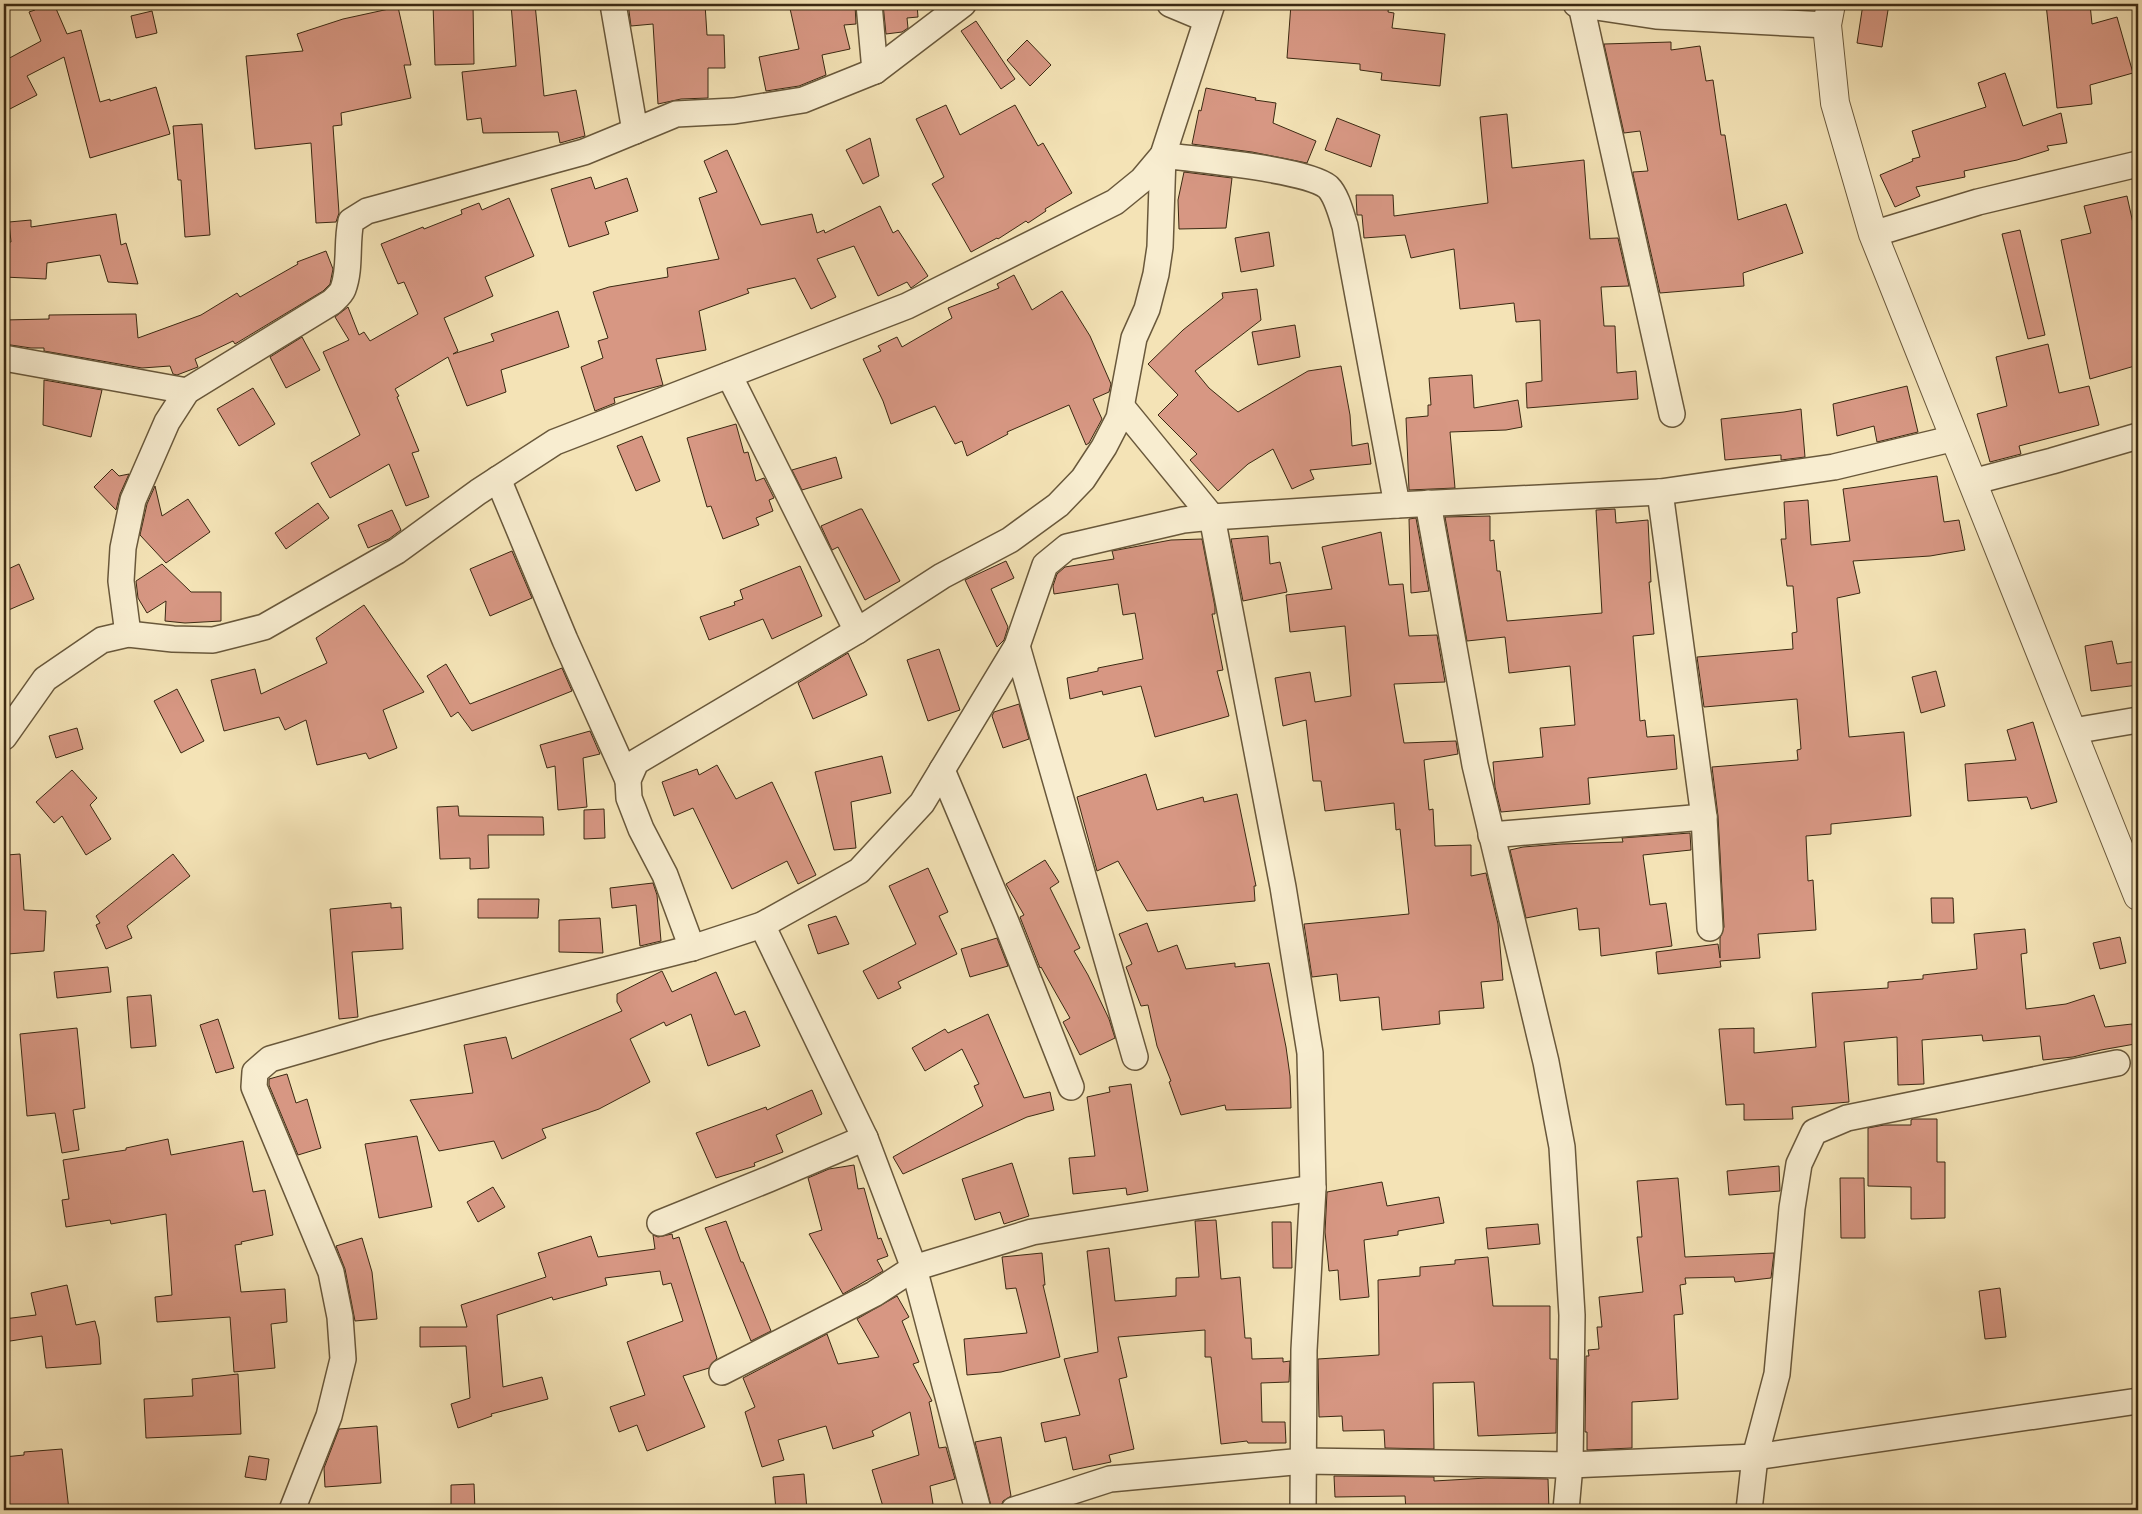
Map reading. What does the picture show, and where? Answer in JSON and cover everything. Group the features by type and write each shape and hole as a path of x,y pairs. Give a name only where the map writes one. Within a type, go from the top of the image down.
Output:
{"street":[{"path":"613,4 635,131"},
{"path":"869,4 875,71"},
{"path":"128,634 121,581 123,548 133,500 167,422 187,391 332,302 342,291 346,272 348,234 351,221 366,211 584,152 676,114 734,111 803,100 875,71 963,4"},
{"path":"628,780 636,762 857,631 942,576 1010,540 1058,505 1083,479 1120,418 1134,338 1147,309 1156,274 1160,247 1163,155 1209,11 1170,4"},
{"path":"1672,414 1579,5 1656,16 1829,14 1835,104 1873,234 2138,896"},
{"path":"4,737 45,678 102,640 128,634 173,639 214,640 264,627 397,551 498,479 555,442 907,306 1115,202 1142,180 1163,155"},
{"path":"1163,155 1274,171 1318,180 1330,189 1345,226 1397,505"},
{"path":"1873,234 1978,202 2138,164"},
{"path":"4,358 187,391"},
{"path":"730,374 857,631"},
{"path":"1122,407 1212,517 1283,887 1310,1053 1312,1188 1304,1350 1304,1510"},
{"path":"1972,482 2138,436"},
{"path":"292,1510 329,1416 343,1359 340,1317 331,1272 254,1087 255,1072 270,1059 374,1029 692,948 762,925 859,871 922,803 1017,646 1045,565 1067,547 1182,520 1212,517 1428,503 1660,492 1834,467 1955,438"},
{"path":"498,479 565,640 628,780 629,798 641,829 666,875 692,948"},
{"path":"1660,492 1704,817 1710,928"},
{"path":"1428,503 1475,765 1546,1062 1562,1147 1572,1315 1570,1465 1566,1510"},
{"path":"1017,646 1135,1057"},
{"path":"2073,731 2138,720"},
{"path":"942,770 1006,922 1071,1087"},
{"path":"1491,835 1704,817"},
{"path":"762,925 865,1138 914,1268 978,1510"},
{"path":"1749,1510 1755,1457 1777,1374 1792,1208 1799,1164 1814,1132 1847,1118 2117,1063"},
{"path":"660,1223 865,1138"},
{"path":"722,1372 874,1294 914,1268 1032,1232 1312,1188"},
{"path":"1014,1510 1110,1479 1304,1461 1570,1465 1755,1457 2138,1401"}],"building":[{"path":"32,4 54,4 67,34 81,30 100,102 110,99 110,101 156,87 170,134 90,158 64,57 27,76 37,95 4,112 4,61 41,41 29,12 35,10"},
{"path":"433,4 473,4 474,64 435,65"},
{"path":"511,4 535,4 544,96 576,90 585,136 560,143 558,132 483,133 481,118 467,120 462,72 516,66"},
{"path":"628,4 705,4 707,35 724,35 725,68 708,68 708,98 681,99 658,104 653,24 631,26"},
{"path":"789,4 855,4 856,24 844,25 850,49 822,55 826,75 799,86 766,91 759,57 799,49"},
{"path":"883,4 917,4 918,17 907,18 908,28 902,32 886,34"},
{"path":"1291,4 1389,4 1388,12 1394,13 1392,28 1445,34 1440,86 1381,80 1382,73 1360,70 1360,64 1287,58"},
{"path":"1863,4 1889,4 1882,47 1857,43"},
{"path":"2046,4 2090,4 2092,24 2117,17 2133,73 2090,85 2092,104 2057,108"},
{"path":"398,7 411,65 404,65 411,98 341,113 342,125 333,126 339,213 336,222 316,223 311,143 255,149 246,56 303,51 297,34 343,19"},
{"path":"152,11 157,33 136,38 131,16"},
{"path":"976,21 1015,79 1001,89 961,31"},
{"path":"1027,40 1051,65 1030,86 1007,60"},
{"path":"1671,42 1671,50 1700,46 1706,81 1713,80 1721,135 1725,135 1738,220 1786,204 1803,253 1743,273 1744,286 1660,293 1633,174 1633,172 1648,171 1640,131 1624,133 1604,44"},
{"path":"2005,73 2023,126 2061,113 2067,143 2047,146 2049,150 2017,160 1964,171 1965,177 1916,187 1920,196 1895,207 1880,175 1920,157 1912,131 1986,107 1978,83"},
{"path":"1206,88 1276,103 1273,123 1316,141 1307,163 1252,152 1192,144"},
{"path":"946,105 960,135 1015,105 1038,146 1043,143 1072,193 1045,209 1046,211 1028,223 1026,221 998,239 971,252 932,184 944,177 916,119"},
{"path":"1507,114 1512,168 1584,160 1590,239 1618,238 1629,286 1601,287 1604,326 1615,326 1617,373 1636,371 1638,399 1527,408 1526,383 1542,381 1540,320 1516,322 1514,303 1460,309 1454,249 1411,258 1405,235 1364,238 1362,215 1357,215 1356,195 1393,195 1394,216 1488,203 1480,117"},
{"path":"1337,118 1380,135 1371,167 1325,150"},
{"path":"202,124 210,235 185,237 181,180 178,180 173,126"},
{"path":"870,138 879,176 863,184 846,150"},
{"path":"727,150 761,225 812,214 817,233 824,230 825,233 880,206 893,233 898,230 928,276 911,288 907,282 878,296 854,246 817,259 836,297 811,309 795,278 747,289 749,293 699,311 706,350 656,359 663,385 614,398 615,403 595,411 581,367 603,358 598,341 608,338 593,292 609,287 668,277 667,268 719,259 699,198 717,192 704,161"},
{"path":"1184,172 1232,178 1226,228 1179,229 1178,200"},
{"path":"591,177 595,189 627,178 638,211 605,222 609,234 569,247 551,189"},
{"path":"2127,196 2138,246 2138,365 2090,379 2061,240 2091,233 2084,206"},
{"path":"509,198 534,256 485,277 493,296 444,318 458,351 453,354 494,341 491,334 558,311 569,347 501,370 506,392 467,406 448,357 395,389 419,451 412,453 429,497 406,506 389,464 330,498 311,463 360,435 323,352 349,340 335,317 348,307 359,335 364,332 370,341 418,314 404,282 398,284 381,244 462,214 461,210 479,203 482,210"},
{"path":"116,214 121,245 126,243 138,284 108,282 100,255 47,263 46,279 4,277 4,242 11,242 9,222 31,220 31,227"},
{"path":"2020,230 2045,335 2028,339 2002,234"},
{"path":"1269,232 1274,266 1241,272 1235,238"},
{"path":"326,251 333,269 330,284 323,291 235,344 233,341 195,359 198,367 177,375 173,374 170,366 142,368 44,351 44,348 4,344 4,320 49,319 49,315 136,314 138,338 201,315 237,293 240,297 298,264 297,262"},
{"path":"1014,275 1032,310 1062,291 1090,336 1111,384 1109,392 1093,399 1102,419 1089,443 1086,445 1069,405 1007,432 1008,434 967,456 962,441 955,444 935,406 891,424 883,401 863,359 881,351 878,346 897,337 902,347 952,318 948,308 999,288 997,284"},
{"path":"1257,289 1261,320 1195,371 1209,388 1238,412 1308,371 1341,366 1350,415 1352,446 1368,443 1371,464 1310,470 1314,479 1292,489 1273,449 1248,464 1218,491 1190,460 1197,454 1158,415 1178,395 1148,364 1183,330 1223,298 1222,293"},
{"path":"1295,325 1300,357 1258,365 1252,332"},
{"path":"302,337 320,370 286,388 270,357"},
{"path":"2048,344 2059,393 2089,386 2099,425 2019,446 2021,454 1990,462 1977,414 2007,406 1996,357"},
{"path":"1472,375 1474,408 1518,400 1522,427 1506,430 1450,432 1455,488 1409,490 1406,418 1428,416 1428,405 1431,405 1429,378"},
{"path":"44,380 102,390 91,437 43,425"},
{"path":"1907,386 1918,432 1877,442 1874,426 1837,436 1833,404"},
{"path":"253,388 275,424 239,446 217,409"},
{"path":"1801,409 1805,457 1781,460 1781,455 1725,460 1721,419"},
{"path":"736,424 744,453 748,452 756,481 764,478 774,498 769,500 773,511 756,518 759,525 723,539 711,506 707,507 687,438"},
{"path":"642,436 660,481 636,491 617,446"},
{"path":"836,457 842,478 802,490 792,470"},
{"path":"112,469 119,476 129,474 120,494 116,510 94,487"},
{"path":"1937,476 1944,522 1959,520 1965,550 1930,556 1853,561 1860,593 1837,598 1849,737 1904,732 1911,816 1831,824 1831,834 1806,836 1808,881 1813,880 1816,930 1758,934 1760,958 1720,961 1721,967 1658,974 1656,952 1718,944 1720,958 1720,938 1724,927 1718,816 1712,767 1798,760 1797,750 1801,749 1797,699 1704,707 1697,657 1793,649 1792,633 1797,632 1793,586 1787,586 1781,539 1786,539 1784,502 1808,500 1811,545 1850,541 1843,489"},
{"path":"155,486 162,516 188,499 210,532 166,563 140,535 147,504"},
{"path":"318,503 329,518 286,549 275,533"},
{"path":"862,509 900,581 865,600 838,547 832,550 821,526"},
{"path":"1615,509 1616,523 1648,520 1651,582 1649,582 1654,634 1633,636 1640,721 1645,720 1647,737 1674,735 1677,769 1588,778 1590,804 1501,812 1495,787 1493,762 1543,757 1540,728 1575,725 1570,666 1509,673 1505,637 1467,641 1445,517 1490,516 1490,541 1494,540 1497,571 1500,571 1507,621 1602,613 1596,510"},
{"path":"392,510 401,530 389,539 368,548 358,525"},
{"path":"1416,518 1429,591 1411,593 1409,519"},
{"path":"1381,532 1389,585 1403,584 1409,636 1437,635 1445,682 1394,684 1404,743 1456,741 1458,754 1424,760 1429,810 1433,809 1435,846 1471,845 1471,876 1486,873 1498,924 1503,980 1481,982 1484,1008 1439,1011 1440,1024 1382,1030 1379,997 1340,1001 1337,974 1312,977 1304,924 1409,914 1400,829 1396,830 1394,803 1325,811 1321,781 1313,781 1306,720 1283,726 1275,678 1310,672 1315,702 1351,696 1345,626 1290,632 1286,595 1332,589 1322,547"},
{"path":"1268,536 1270,564 1280,562 1287,592 1243,601 1231,539"},
{"path":"1202,539 1215,607 1215,614 1212,614 1223,670 1217,671 1229,716 1155,737 1141,686 1103,695 1102,691 1070,699 1067,678 1098,671 1098,668 1143,659 1135,613 1123,615 1118,584 1054,594 1053,586 1057,574 1065,567 1114,559 1112,551 1171,540"},
{"path":"512,551 532,598 490,616 470,569"},
{"path":"1006,561 1014,578 991,589 1008,627 1004,640 997,647 965,580"},
{"path":"19,564 34,599 4,612 4,571"},
{"path":"162,564 191,592 221,592 221,621 185,623 165,621 166,601 147,613 138,598 136,581"},
{"path":"800,566 822,616 772,639 763,619 709,640 700,617 735,605 734,602 743,599 740,590"},
{"path":"364,605 424,692 383,710 397,748 369,759 366,753 317,765 306,720 285,730 279,717 224,731 211,680 255,669 261,694 327,663 316,638"},
{"path":"2112,641 2117,664 2138,661 2138,685 2091,691 2085,646"},
{"path":"939,649 960,710 928,721 907,660"},
{"path":"848,653 867,695 813,719 798,683"},
{"path":"446,664 470,704 562,668 572,691 472,731 458,712 451,717 427,676"},
{"path":"1936,671 1945,706 1921,713 1912,677"},
{"path":"177,689 204,741 181,753 154,701"},
{"path":"1019,704 1029,739 1003,748 992,716 994,712"},
{"path":"2033,722 2057,802 2031,809 2027,797 1968,801 1965,764 2016,760 2007,730"},
{"path":"77,728 83,749 56,758 49,736"},
{"path":"590,731 600,754 583,758 587,807 558,810 555,766 547,768 540,745"},
{"path":"882,756 891,793 851,802 856,848 834,850 815,772"},
{"path":"717,765 736,799 772,782 816,875 798,884 787,861 732,889 693,808 674,816 662,782 697,769 699,775"},
{"path":"72,770 97,798 90,805 111,839 86,855 62,816 54,823 36,802"},
{"path":"1146,774 1157,810 1203,797 1204,802 1237,794 1256,886 1254,886 1255,901 1147,911 1118,861 1097,871 1077,797"},
{"path":"458,806 459,816 543,817 544,835 488,835 489,868 470,869 470,858 440,859 437,807"},
{"path":"604,809 605,838 584,839 584,810"},
{"path":"1690,833 1691,850 1643,855 1650,905 1666,903 1672,946 1601,956 1599,928 1579,930 1577,908 1526,918 1510,850 1561,844 1623,842 1622,838"},
{"path":"20,854 24,910 46,911 44,951 8,954 4,926 7,855"},
{"path":"173,854 190,876 127,926 132,938 106,949 96,925 100,923 96,916"},
{"path":"1045,860 1059,882 1050,888 1080,948 1074,951 1109,1019 1115,1038 1080,1055 1063,1022 1070,1018 1040,968 1020,917 1024,915 1006,884"},
{"path":"928,868 948,912 939,916 957,954 898,982 901,988 878,999 863,971 916,944 889,886"},
{"path":"653,883 657,895 661,941 640,946 636,905 612,908 610,888"},
{"path":"1931,898 1953,898 1954,923 1932,923"},
{"path":"478,899 539,899 538,918 478,918"},
{"path":"391,903 391,908 401,907 403,949 352,952 358,1017 339,1019 330,909"},
{"path":"836,916 849,944 818,954 808,925"},
{"path":"600,918 603,953 559,952 559,920"},
{"path":"1147,923 1158,952 1177,945 1186,969 1235,963 1235,967 1269,963 1286,1047 1290,1076 1291,1108 1226,1110 1225,1105 1181,1115 1169,1082 1171,1081 1157,1046 1148,1005 1141,1006 1126,967 1132,964 1119,934"},
{"path":"2025,929 2027,953 2021,954 2026,1009 2066,1004 2094,995 2105,1027 2132,1024 2135,1044 2073,1057 2043,1060 2040,1036 1983,1041 1982,1035 1922,1040 1924,1084 1898,1085 1897,1037 1844,1042 1849,1102 1792,1107 1793,1119 1744,1120 1744,1104 1726,1105 1719,1029 1754,1028 1754,1053 1816,1047 1812,993 1888,988 1888,982 1923,979 1923,975 1977,969 1974,934"},
{"path":"2120,937 2126,963 2100,969 2093,943"},
{"path":"997,938 1008,966 970,977 961,949"},
{"path":"108,967 111,992 57,998 54,972"},
{"path":"662,971 672,992 716,972 735,1015 745,1011 760,1046 708,1066 691,1014 666,1026 664,1022 630,1039 650,1082 599,1109 542,1129 546,1138 502,1159 494,1141 439,1151 410,1100 473,1093 464,1045 506,1037 512,1059 622,1011 617,1002 617,994"},
{"path":"151,995 156,1046 131,1048 127,997"},
{"path":"988,1014 1024,1098 1050,1092 1054,1110 1027,1117 903,1174 893,1157 983,1106 974,1086 979,1084 962,1049 925,1071 912,1048 945,1029 948,1033"},
{"path":"218,1019 234,1068 216,1073 200,1025"},
{"path":"77,1028 85,1108 73,1110 79,1150 62,1153 55,1113 27,1116 20,1034"},
{"path":"287,1074 296,1103 307,1099 321,1148 298,1155 269,1085 269,1079"},
{"path":"1131,1084 1148,1191 1127,1195 1126,1188 1073,1194 1069,1158 1095,1156 1087,1097 1110,1092 1109,1087"},
{"path":"812,1090 822,1114 776,1135 783,1152 754,1163 755,1166 716,1178 696,1133 766,1107 767,1110"},
{"path":"1937,1119 1937,1162 1945,1162 1945,1218 1911,1219 1911,1187 1868,1186 1868,1128 1884,1125 1911,1125 1911,1120"},
{"path":"417,1136 432,1207 379,1218 365,1144"},
{"path":"168,1139 171,1155 243,1141 253,1192 265,1190 273,1235 235,1245 241,1292 285,1289 287,1322 271,1324 275,1368 234,1372 230,1317 157,1322 155,1297 172,1295 166,1214 111,1224 110,1220 66,1227 62,1200 69,1199 63,1160 126,1150 126,1148"},
{"path":"1012,1163 1029,1216 1004,1224 1000,1212 975,1220 962,1179"},
{"path":"854,1165 858,1189 864,1188 878,1239 881,1238 888,1256 877,1260 883,1271 843,1294 809,1234 822,1230 808,1178 829,1169"},
{"path":"1779,1166 1780,1191 1729,1195 1727,1171"},
{"path":"1678,1178 1685,1257 1774,1253 1771,1278 1735,1282 1734,1277 1685,1278 1686,1284 1680,1285 1683,1314 1674,1315 1678,1399 1632,1402 1632,1448 1587,1450 1587,1432 1585,1432 1586,1356 1589,1356 1588,1350 1599,1349 1597,1327 1602,1327 1599,1297 1643,1292 1637,1237 1642,1237 1637,1181"},
{"path":"1840,1178 1864,1178 1865,1238 1841,1238"},
{"path":"1382,1182 1387,1206 1439,1197 1444,1223 1398,1231 1398,1235 1364,1240 1369,1297 1340,1300 1338,1270 1329,1271 1325,1232 1327,1192"},
{"path":"493,1187 505,1207 478,1222 467,1202"},
{"path":"1216,1220 1221,1279 1240,1277 1245,1338 1251,1338 1252,1359 1283,1358 1283,1362 1290,1361 1289,1382 1261,1383 1262,1422 1285,1422 1286,1443 1248,1443 1247,1441 1221,1444 1211,1357 1205,1357 1205,1330 1118,1337 1127,1377 1119,1379 1134,1449 1109,1455 1111,1462 1073,1470 1066,1437 1045,1442 1041,1423 1080,1415 1064,1359 1098,1352 1087,1251 1109,1248 1115,1301 1176,1296 1176,1278 1199,1277 1195,1221"},
{"path":"726,1221 741,1262 743,1262 771,1331 751,1341 705,1228"},
{"path":"1272,1222 1291,1222 1292,1268 1273,1268"},
{"path":"1538,1224 1540,1244 1488,1249 1486,1228"},
{"path":"672,1234 673,1239 679,1237 717,1358 709,1368 683,1376 705,1427 647,1451 637,1425 619,1432 610,1407 645,1395 627,1342 683,1321 671,1283 663,1285 660,1271 605,1278 607,1285 553,1300 552,1297 497,1315 503,1387 542,1377 548,1399 491,1414 492,1416 458,1428 451,1404 470,1398 466,1346 420,1347 420,1327 467,1327 461,1305 546,1277 538,1253 591,1236 598,1257 655,1249 653,1235 658,1237"},
{"path":"362,1238 372,1272 377,1319 355,1321 345,1269 336,1246"},
{"path":"1042,1253 1045,1285 1043,1285 1060,1357 1001,1372 967,1375 964,1339 1027,1333 1016,1288 1006,1289 1002,1257"},
{"path":"1488,1257 1493,1306 1550,1306 1550,1359 1557,1359 1556,1433 1478,1436 1474,1382 1433,1383 1434,1449 1385,1448 1384,1430 1343,1431 1342,1416 1319,1417 1318,1359 1379,1355 1378,1280 1420,1276 1420,1267 1455,1264 1455,1260"},
{"path":"67,1285 76,1325 95,1321 99,1337 101,1364 46,1368 42,1336 4,1342 4,1319 36,1315 31,1293"},
{"path":"2000,1288 2006,1337 1985,1339 1979,1291"},
{"path":"897,1296 909,1317 902,1321 919,1362 913,1364 932,1401 929,1402 939,1448 946,1447 955,1479 930,1486 933,1504 908,1510 884,1510 872,1470 919,1455 910,1412 872,1431 874,1436 833,1449 826,1426 778,1440 784,1460 762,1467 745,1412 755,1407 743,1378 827,1334 838,1364 879,1357 857,1319"},
{"path":"238,1374 241,1434 146,1438 144,1399 193,1396 192,1379"},
{"path":"377,1426 381,1483 325,1487 324,1468 339,1429"},
{"path":"1001,1437 1011,1496 1003,1501 1000,1510 992,1510 975,1442"},
{"path":"62,1449 69,1510 4,1510 4,1457 24,1455 24,1452"},
{"path":"249,1456 269,1459 266,1480 245,1477"},
{"path":"804,1474 807,1510 776,1510 773,1477"},
{"path":"1334,1476 1434,1477 1434,1481 1487,1478 1548,1479 1549,1510 1406,1510 1405,1496 1335,1497"},
{"path":"474,1484 475,1510 451,1510 451,1485"}]}
